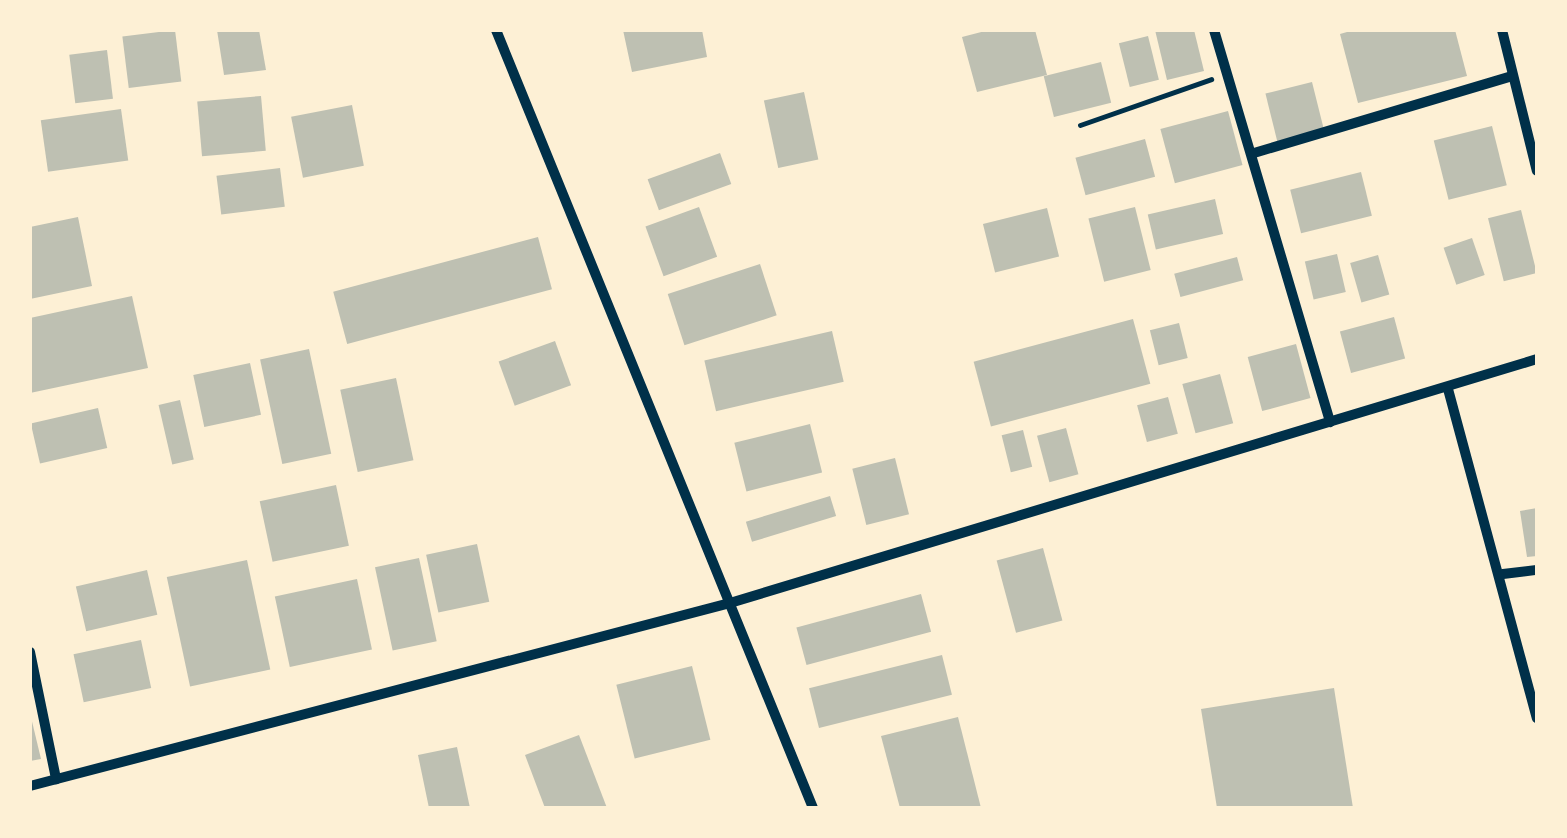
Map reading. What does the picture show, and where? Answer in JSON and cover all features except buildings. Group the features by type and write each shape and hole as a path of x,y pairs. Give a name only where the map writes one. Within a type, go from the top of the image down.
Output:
{"street":[{"path":"496,30 813,808"},
{"path":"1214,30 1254,153 1330,422"},
{"path":"1502,30 1537,171"},
{"path":"1254,153 1512,76"},
{"path":"30,786 730,603 1537,359"},
{"path":"1448,389 1503,574 1537,718"},
{"path":"1503,574 1537,570"},
{"path":"30,652 56,779"}],"path":[{"path":"1080,125 1228,73"}]}
